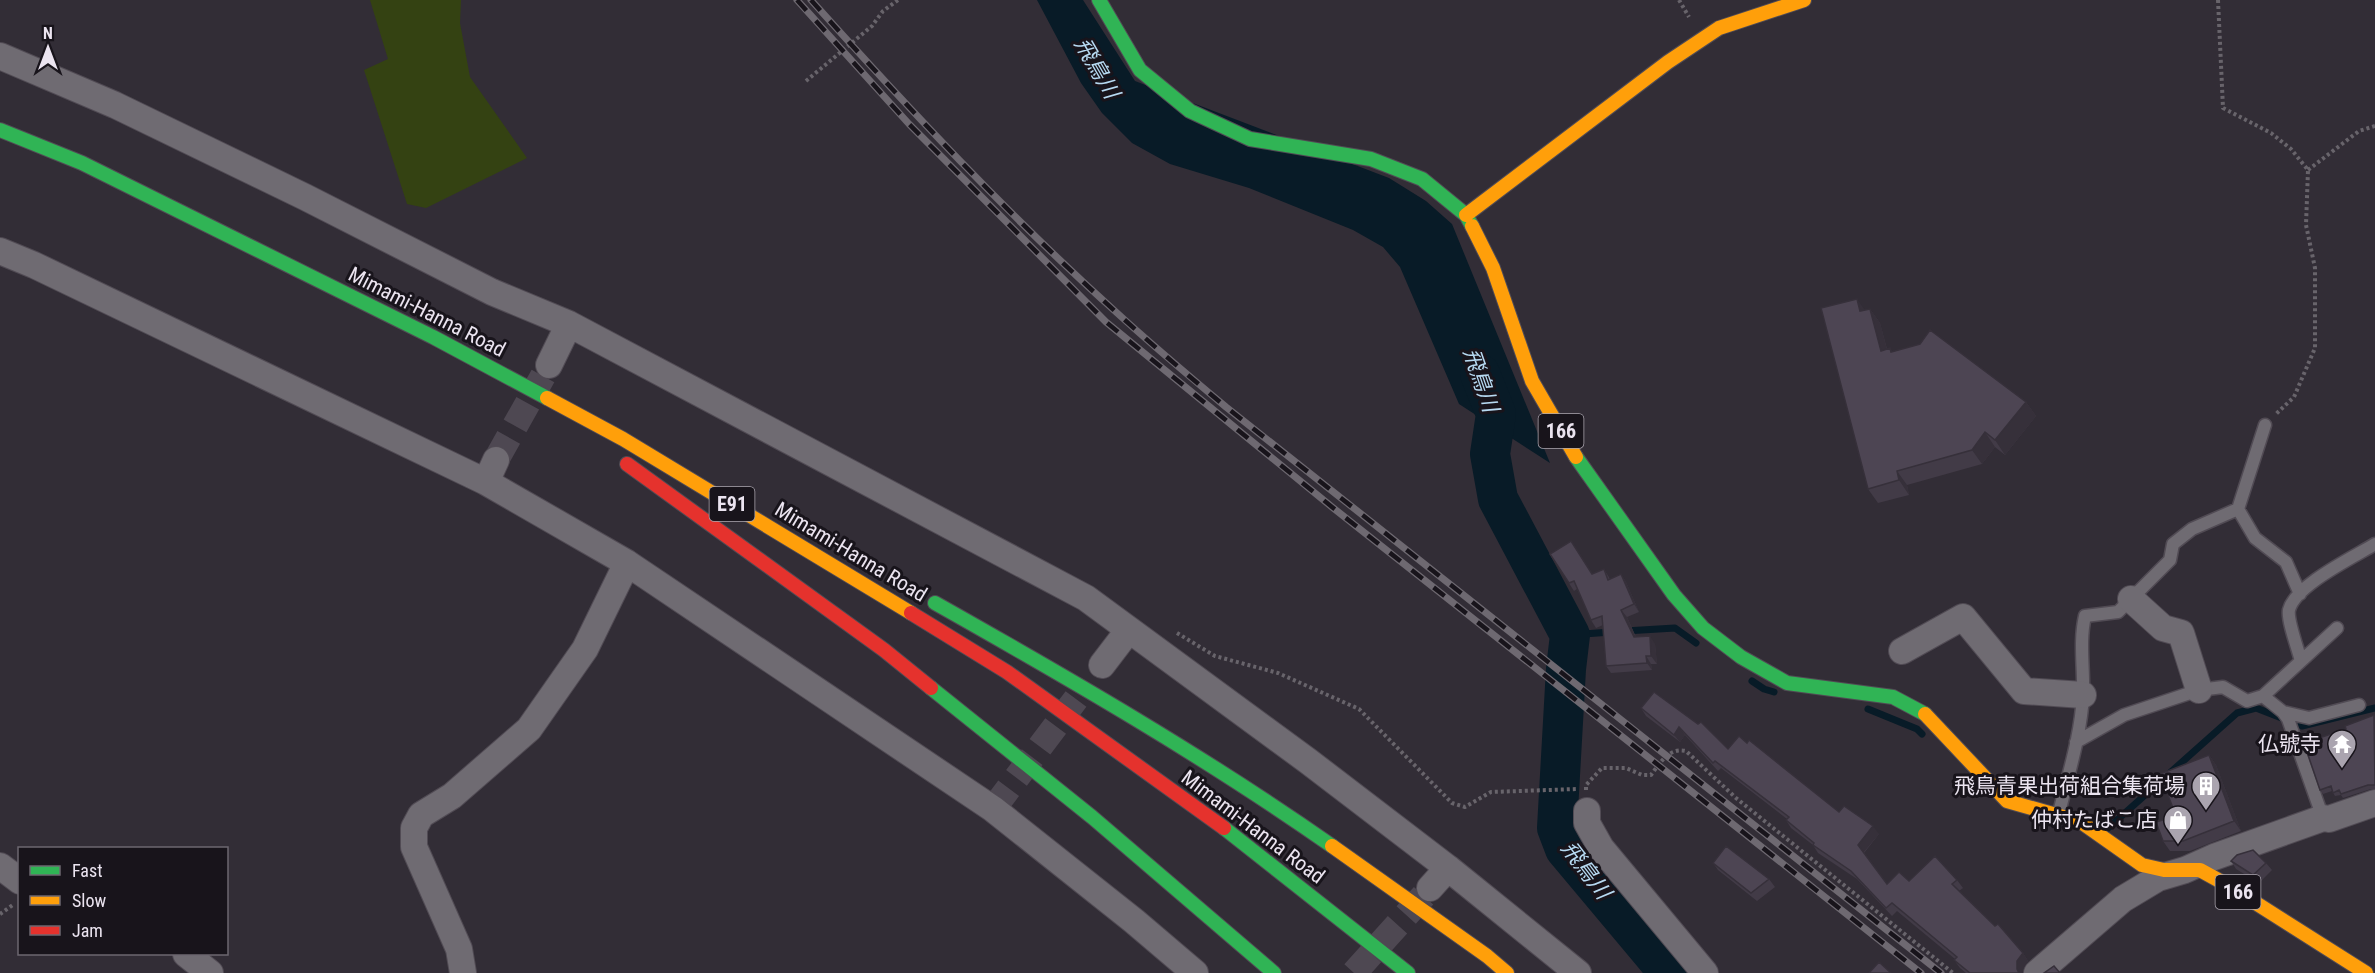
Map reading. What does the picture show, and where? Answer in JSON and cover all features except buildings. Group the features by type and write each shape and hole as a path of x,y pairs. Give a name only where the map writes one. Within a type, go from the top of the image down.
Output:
{"main road":[{"name":"166","path":"1099,0 1140,70 1190,111 1250,139 1371,159 1422,179 1466,215 1493,268 1532,381 1583,469 1674,595 1703,628 1742,657 1787,683 1893,697 1924,713 2007,801 2081,822 2142,865 2164,870 2200,870 2366,973"},
{"path":"1466,215 1668,62 1719,28 1804,0"},
{"name":"Mimami-Hanna Road","path":"0,130 82,163 411,326 623,440 815,553 1007,672 1221,826 1408,973"},
{"name":"Mimami-Hanna Road","path":"311,292 417,345"},
{"path":"623,440 798,529"},
{"name":"E91","path":"741,529 619,458 884,650 1092,817 1274,973"},
{"path":"923,596 1048,666 1263,798 1487,956 1507,973"},
{"name":"Mimami-Hanna Road","path":"912,630 1002,684 1216,833 1387,973"}],"street":[{"path":"0,56 115,105 305,197 492,292 569,324 1086,598 1308,761 1448,868 1578,973"},
{"path":"0,251 491,471 993,809 1134,921 1195,973"},
{"path":"549,365 569,324"},
{"path":"463,973 459,949 414,847 414,828 421,814 452,796 529,729 585,650 627,563"},
{"path":"2131,599 2163,628 2181,633 2199,690"},
{"path":"1902,651 1963,617 2024,691 2083,695"},
{"path":"1102,665 1128,631"},
{"path":"1584,800 1587,823 1601,848 1705,973"},
{"path":"2037,973 2123,899 2158,878 2323,818 2329,819 2375,803"},
{"path":"0,866 18,880"},
{"path":"1430,888 1448,868"},
{"path":"187,955 210,973"}],"lane":[{"path":"2265,425 2238,509 2255,538 2286,562 2300,594"},
{"path":"2059,814 2076,742 2083,695 2082,631 2085,616 2118,612 2170,560 2173,544 2192,529 2238,509"},
{"path":"2301,661 2289,612 2294,599 2325,574 2375,544"},
{"path":"2076,742 2124,715 2199,690 2223,687 2247,701 2263,696 2337,628"},
{"path":"2263,696 2288,720 2323,818"},
{"path":"2288,720 2309,718 2360,705"}],"path":[{"path":"806,81 872,26 883,11 898,0"},
{"path":"2218,0 2223,108 2271,133 2291,149 2308,170 2306,225 2315,268 2315,348 2294,397 2265,425"},
{"path":"2308,170 2360,131 2375,126"},
{"path":"1176,632 1215,656 1278,674 1359,709 1452,803 1465,807 1491,792 1584,800 1586,785 1602,768 1626,768 1647,776 1651,775 1669,753 1686,751 1736,798 1953,973"},
{"path":"0,914 18,901"}],"green space":[{"path":"370,0 461,0 460,23 470,77 527,158 426,208 407,204 364,70 388,59"}],"water":[{"path":"1037,0 1083,0 1135,81 1389,178 1426,201 1452,224 1550,463 1459,404 1400,267 1383,247 1353,230 1249,188 1170,164 1132,143 1102,113 1081,83"}],"waterway":[{"name":"飛鳥川","path":"1480,374 1496,414 1490,454 1498,499 1570,635 1557,828 1565,849 1669,973"},
{"path":"1625,631 1675,628 1696,643"},
{"path":"1570,635 1611,632"},
{"path":"1752,681 1774,692"},
{"path":"2107,829 2237,713 2256,708 2302,726 2375,708"},
{"path":"1868,709 1917,729 1922,734"}],"tunnel":[{"path":"496,460 543,376"},
{"path":"993,809 1076,699"},
{"path":"1354,973 1426,893"}],"railway":[{"path":"797,0 909,124 1106,322 1332,507 1921,973"},
{"path":"811,0 884,81 1036,238 1171,360 1226,407 1941,973"}],"traffic: fast":[{"path":"1099,0 1140,70 1190,111 1250,139 1371,159 1422,179 1466,215 1472,226"},
{"path":"0,130 82,163 433,337 547,398"},
{"path":"1576,457 1674,595 1703,628 1741,657 1787,683 1893,697 1925,714"},
{"path":"935,603 1136,720 1235,781 1332,846"},
{"path":"931,688 1092,817 1274,973"},
{"path":"1224,828 1408,973"}],"traffic: slow":[{"path":"1466,215 1668,62 1719,28 1804,0"},
{"path":"1472,226 1493,268 1532,381 1576,457"},
{"path":"547,398 623,439 911,613"},
{"path":"1925,714 2007,801 2081,822 2142,865 2164,870 2200,870 2366,973"},
{"path":"1332,846 1487,956 1507,973"}],"traffic: jam":[{"path":"627,464 884,650 931,688"},
{"path":"911,613 1007,672 1224,828"}],"place":[{"name":"仏號寺","path":"2342,770"},
{"name":"飛鳥青果出荷組合集荷場","path":"2206,812"},
{"name":"仲村たばこ店","path":"2178,846"}]}
